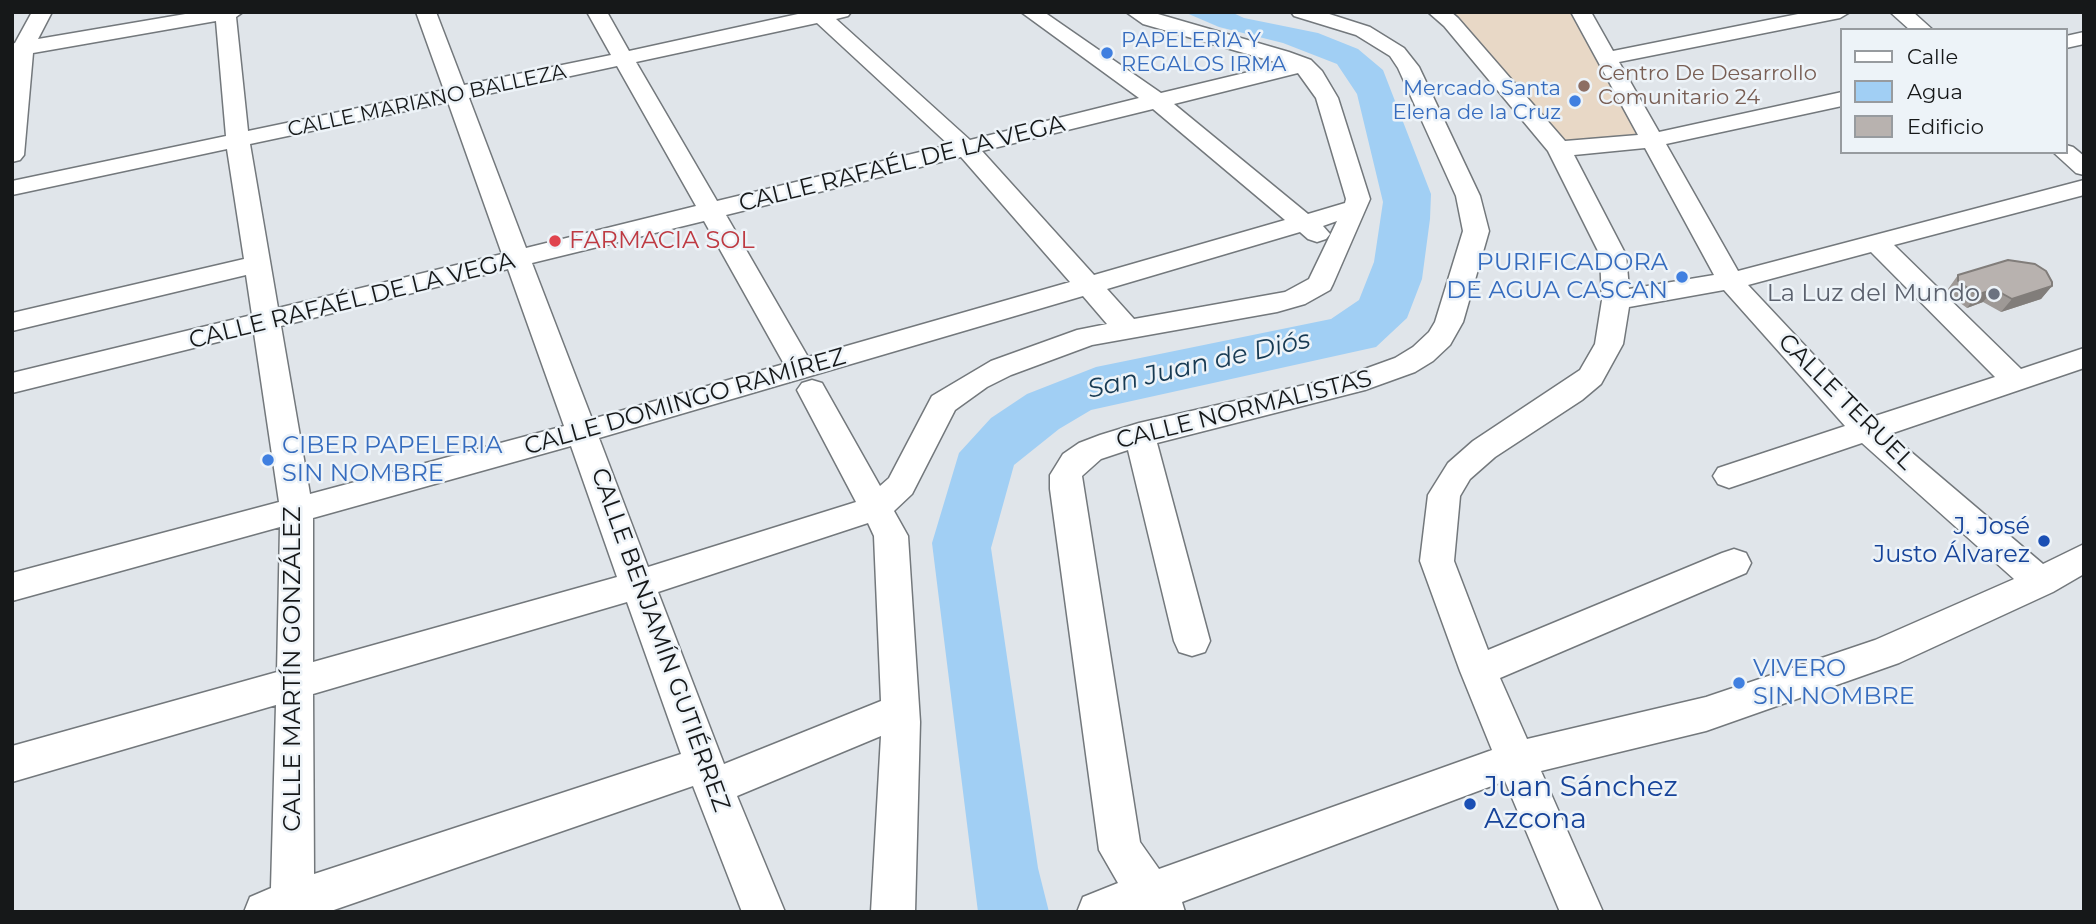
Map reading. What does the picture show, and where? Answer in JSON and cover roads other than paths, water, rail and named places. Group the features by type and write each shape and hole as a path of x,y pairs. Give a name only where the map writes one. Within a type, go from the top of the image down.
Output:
{"street":[{"path":"12,155 18,49 42,12"},
{"name":"CALLE BENJAMÍN GUTIÉRREZ","path":"426,12 583,432 637,585 764,912"},
{"path":"597,12 806,379 891,536 900,711 893,912"},
{"path":"1031,12 1156,100 1336,250"},
{"path":"12,764 637,585 876,508 901,486 936,413 957,392 1001,368 1087,337 1295,298 1320,284 1356,208 1357,188 1327,97 1309,69 1282,56 1150,20 1136,12"},
{"name":"CALLE NORMALISTAS","path":"1133,905 1125,860 1120,850 1066,475 1074,462 1090,451 1139,434 1382,375 1423,354 1440,338 1449,322 1476,231 1468,196 1408,67 1397,52 1381,40 1341,23 1301,12"},
{"path":"1438,12 1451,22 1559,149 1613,255 1616,300 1609,344 1591,377 1571,393 1484,449 1459,471 1444,495 1437,561 1478,671 1582,912"},
{"name":"CALLE TERUEL","path":"1581,12 1608,58 1650,141 1730,281 1865,429 2041,582"},
{"path":"1608,58 1840,12"},
{"path":"1880,12 1900,28"},
{"path":"1900,12 1920,28"},
{"path":"18,49 227,13"},
{"name":"CALLE MARTÍN GONZÁLEZ","path":"227,13 238,142 297,511 295,683 283,909"},
{"path":"827,14 966,148 1128,330"},
{"name":"CALLE MARIANO BALLEZA","path":"12,188 238,142 827,14"},
{"name":"CALLE RAFAÉL DE LA VEGA","path":"12,383 1303,65"},
{"path":"1559,149 1650,141 1840,99"},
{"path":"2068,154 2084,168"},
{"path":"1616,300 1730,281 2084,187"},
{"name":"CALLE DOMINGO RAMÍREZ","path":"12,587 583,432 806,379 1090,285 1356,208"},
{"path":"1877,242 2015,380"},
{"path":"12,322 258,264"},
{"path":"1729,475 2084,358"},
{"path":"1139,434 1192,641"},
{"path":"1133,905 1516,759 1706,714 1886,652 2041,582 2084,557"},
{"path":"1478,671 1734,563"},
{"path":"283,909 709,776 900,711"}],"water":[{"name":"San Juan de Diós","path":"1184,12 1231,12 1244,18 1318,33 1358,49 1383,70 1431,194 1422,279 1407,318 1376,347 1091,410 1059,429 1014,465 991,548 1038,868 1049,912 978,912 932,543 959,453 991,418 1027,394 1096,367 1331,319 1359,300 1374,262 1383,202 1357,94 1337,64 1283,43 1219,27"}],"place":[{"name":"PAPELERIA Y REGALOS IRMA","path":"1107,53"},
{"name":"Centro De Desarrollo Comunitario 24","path":"1584,86"},
{"name":"Mercado Santa Elena de la Cruz","path":"1575,101"},
{"name":"FARMACIA SOL","path":"555,241"},
{"name":"PURIFICADORA DE AGUA CASCAN","path":"1682,277"},
{"name":"La Luz del Mundo","path":"1994,294"},
{"name":"CIBER PAPELERIA SIN NOMBRE","path":"268,460"},
{"name":"J. José Justo Álvarez","path":"2044,541"},
{"name":"VIVERO SIN NOMBRE","path":"1739,683"},
{"name":"Juan Sánchez Azcona","path":"1470,804"}]}
